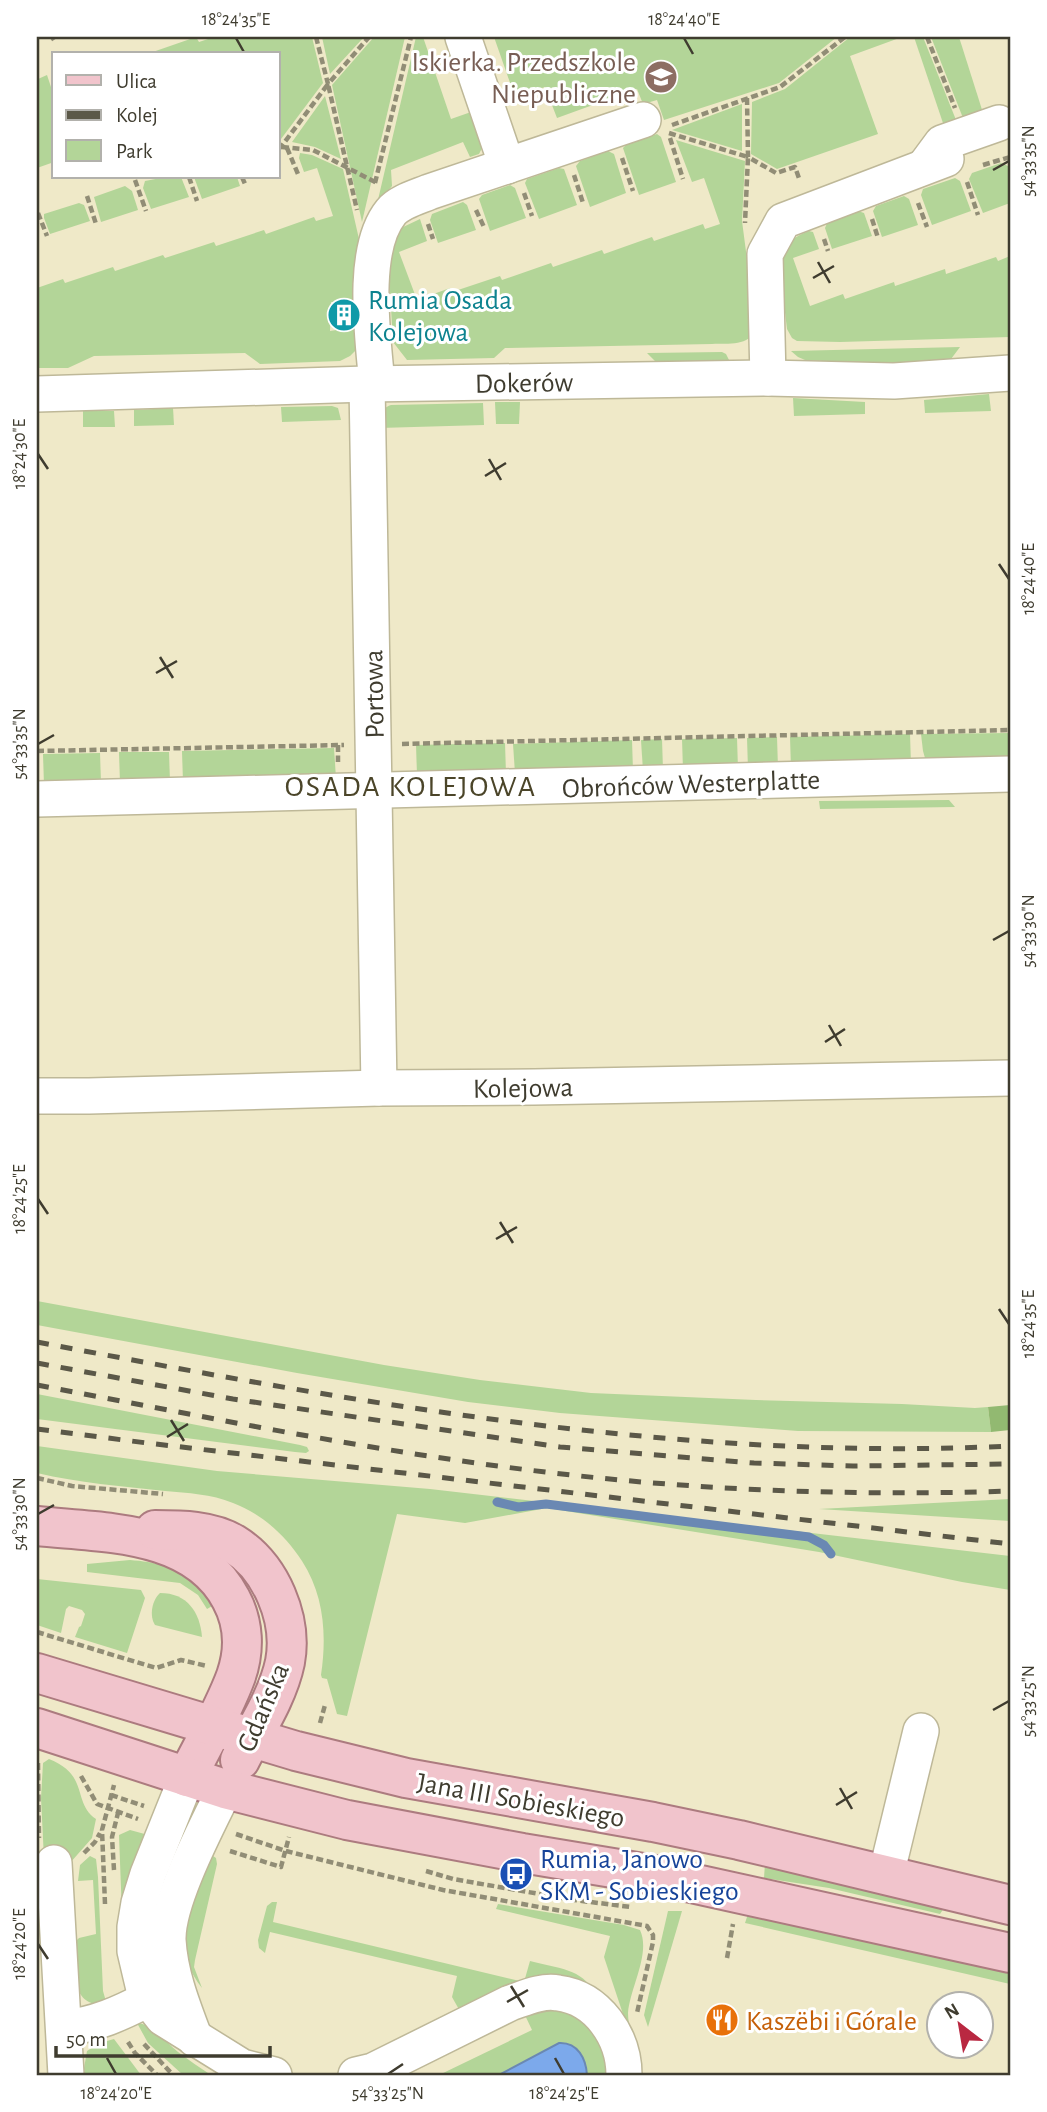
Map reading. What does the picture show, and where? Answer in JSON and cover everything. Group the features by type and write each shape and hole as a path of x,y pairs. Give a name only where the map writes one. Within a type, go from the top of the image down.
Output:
{"main road":[{"name":"Gdańska","path":"37,1526 122,1535 158,1543 186,1553 209,1568 220,1581 241,1621 236,1675 187,1777"},
{"name":"Gdańska","path":"122,1535 156,1530 188,1531 212,1535 233,1543 259,1566 276,1595 285,1629 285,1662 276,1689 225,1789"},
{"name":"Jana III Sobieskiego","path":"37,1674 251,1738 406,1778 739,1840 1010,1905"},
{"name":"Jana III Sobieskiego","path":"37,1740 347,1820 655,1875 1010,1953"}],"street":[{"path":"463,37 515,179"},
{"path":"768,378 765,254 783,221 945,166 942,143 999,123"},
{"name":"Portowa","path":"379,1088 371,306 373,262 381,229 392,211 429,192 515,179 660,127"},
{"name":"Dokerów","path":"37,394 372,384 768,378 894,380 1010,373"},
{"name":"Obrońców Westerplatte","path":"37,799 1010,774"},
{"name":"Kolejowa","path":"37,1096 1010,1077"},
{"path":"886,1875 921,1731"},
{"path":"187,1777 148,1874 135,1927 135,1951 143,1985 148,1998 163,2018 242,2067 274,2075"},
{"path":"195,2039 175,1986 168,1940 170,1917 207,1825 225,1789"},
{"path":"54,1863 66,2075"},
{"path":"356,2075 373,2071 510,2003 534,1995 557,1992 584,2001 608,2022 622,2052 624,2075"},
{"path":"64,2028 100,2021 148,1998"}],"path":[{"path":"316,37 357,212"},
{"path":"282,148 328,84 369,37"},
{"path":"372,195 411,37"},
{"path":"660,127 780,87 845,37"},
{"path":"747,98 747,232"},
{"path":"660,127 748,157 776,173"},
{"path":"660,127 683,179"},
{"path":"282,148 313,150 383,186"},
{"path":"282,148 298,174"},
{"path":"622,156 633,191"},
{"path":"945,166 978,215"},
{"path":"573,172 583,203"},
{"path":"189,178 197,201"},
{"path":"242,178 245,184"},
{"path":"515,179 532,216"},
{"path":"135,180 146,211"},
{"path":"87,196 96,224"},
{"path":"918,201 927,227"},
{"path":"38,213 47,236"},
{"path":"398,744 1010,730"},
{"path":"37,751 347,745"},
{"path":"37,1632 156,1668 181,1660 210,1667"},
{"path":"37,1740 40,1862 54,1863"},
{"path":"79,1770 97,1804 142,1821"},
{"path":"111,1795 154,1809"},
{"path":"228,1831 286,1850 443,1890 647,1926 653,1935 653,1942 637,2021"}],"green space":[{"path":"196,37 199,42 214,37 312,37 323,83 280,140 280,52 153,52"},
{"path":"322,37 364,37 330,74"},
{"path":"374,37 405,37 362,222 332,85"},
{"path":"416,37 423,37 451,119 471,112 484,144 479,154 470,157 463,142 391,170 392,186 377,204"},
{"path":"494,37 837,37 779,83 664,120 657,100 643,104 637,89 557,118 545,87 515,97"},
{"path":"850,37 902,37 850,56 878,134 777,169 751,154 752,102 785,89"},
{"path":"914,37 923,37 958,125 945,129"},
{"path":"931,37 959,37 984,116 965,123"},
{"path":"47,75 52,90 52,163 37,168 37,76 38,79"},
{"path":"325,96 341,159 315,147 292,142"},
{"path":"742,104 742,151 672,130"},
{"path":"657,134 661,137 676,182 639,195 623,148"},
{"path":"676,140 745,161 742,221 756,328 749,338 732,344 505,348 494,358 407,360 393,342 388,258 401,228 420,219 427,241 399,252 417,300 450,288 452,292 500,276 502,280 551,263 553,267 602,250 604,254 652,237 654,241 703,224 705,229 720,224 704,178 692,182"},
{"path":"608,151 614,154 626,193 590,207 576,166 580,161"},
{"path":"300,153 312,155 343,169 359,239 359,303 331,302 330,331 356,327 359,347 350,356 340,361 260,364 245,353 94,356 68,368 37,368 37,288 63,279 65,283 113,267 115,271 214,242 216,246 264,230 266,234 314,217 316,221 333,216 317,168 304,172"},
{"path":"1001,163 1008,166 1010,174 1010,203 983,213 969,179 972,173"},
{"path":"559,168 564,169 577,205 539,219 525,183 527,179"},
{"path":"181,178 189,197 151,209 143,188 145,181"},
{"path":"194,178 237,178 240,186 202,199"},
{"path":"955,178 960,181 971,211 932,225 921,195 923,189"},
{"path":"510,185 515,188 526,218 490,231 479,199 482,195"},
{"path":"125,186 132,191 138,210 101,222 94,197"},
{"path":"904,196 909,199 918,225 882,237 873,211 876,206"},
{"path":"463,202 467,205 476,230 438,243 430,220 432,214"},
{"path":"79,203 84,205 90,221 50,234 44,214"},
{"path":"858,211 864,213 872,236 832,249 825,228 828,221"},
{"path":"809,231 813,232 819,249 793,258 810,306 843,294 845,299 894,282 895,286 945,269 946,274 996,257 998,261 1010,256 1010,337 797,341 787,329 778,255 791,240"},
{"path":"960,347 951,359 893,365 805,360 791,351"},
{"path":"722,352 730,362 656,362 647,353"},
{"path":"989,394 991,411 925,413 924,400"},
{"path":"793,398 865,402 865,414 794,416"},
{"path":"495,402 520,402 519,424 496,424"},
{"path":"483,403 484,425 379,428 382,411 391,405"},
{"path":"281,407 338,408 341,420 282,422"},
{"path":"173,408 174,425 134,426 134,410"},
{"path":"83,411 114,411 115,427 83,427"},
{"path":"1010,733 1010,763 927,765 921,734"},
{"path":"910,734 911,766 791,769 790,737"},
{"path":"777,737 778,768 748,769 747,738"},
{"path":"737,738 738,770 683,770 682,739"},
{"path":"662,739 663,770 643,771 641,740"},
{"path":"632,740 633,771 515,773 513,744"},
{"path":"505,743 506,774 417,775 416,745"},
{"path":"334,748 336,778 183,782 182,751"},
{"path":"119,752 169,752 170,782 120,783"},
{"path":"100,753 101,783 44,785 43,754"},
{"path":"949,800 955,807 820,809 819,801"},
{"path":"37,1301 384,1365 591,1393 988,1407 991,1432 798,1431 560,1413 468,1402 37,1325"},
{"path":"37,1394 300,1445 307,1447 309,1451 295,1452 37,1419"},
{"path":"1010,1405 1010,1430 991,1432 988,1407"},
{"path":"37,1446 217,1471 430,1489 1010,1556 1010,1590 819,1552 547,1508 465,1523 397,1514 347,1716 337,1714 327,1679 321,1675 323,1630 315,1588 302,1561 272,1526 244,1508 216,1498 84,1482 37,1473"},
{"path":"1010,1499 1010,1521 819,1509"},
{"path":"130,1560 156,1564 181,1573 197,1583 214,1605 207,1609 198,1595 180,1583 87,1572 87,1564"},
{"path":"37,1579 141,1590 145,1598 127,1653 75,1637 85,1614 82,1610 69,1606 66,1609 61,1633 37,1625"},
{"path":"160,1593 185,1600 195,1612 202,1637 155,1625 152,1608"},
{"path":"49,1759 70,1773 76,1781 84,1805 96,1819 92,1838 70,1863 44,1859 41,1798 43,1763"},
{"path":"130,1830 152,1836 122,1915 119,1835"},
{"path":"90,1856 96,1859 103,1991 107,2005 86,2000 80,1993 75,1974 75,1942 79,1938 96,1934 93,1880 78,1881 80,1865"},
{"path":"213,1856 217,1864 194,1967 202,1988 194,1976 186,1953 186,1929 192,1905"},
{"path":"765,1863 944,1908 940,1914 829,1888 764,1878"},
{"path":"277,1902 273,1922 524,1982 530,1961 572,1972 586,1981 591,1988 461,2013 452,1997 457,1976 270,1932 265,1953 259,1948 258,1940 267,1906"},
{"path":"498,1904 640,1930 643,1939 642,1960 628,2013 634,2047 604,1957 610,1936 496,1909"},
{"path":"750,1908 1010,1971 1010,1984 745,1923"},
{"path":"668,1911 682,1911 648,2027 644,2015"},
{"path":"563,2008 596,2027 612,2075 439,2075 532,2030 523,2011"},
{"path":"137,2023 154,2030 178,2052 211,2075 183,2075 148,2043"},
{"path":"114,2039 141,2075 85,2075 87,2051"}],"water":[{"path":"559,2043 576,2048 585,2063 587,2075 499,2075"}],"waterway":[{"path":"497,1502 518,1507 546,1504 809,1537 824,1545 831,1554"}],"railway":[{"path":"37,1342 278,1386 521,1423 765,1445 887,1449 1010,1446"},
{"path":"37,1363 233,1399 560,1447 754,1463 853,1466 1010,1464"},
{"path":"37,1385 364,1446 562,1474 674,1485 786,1491 1010,1491"},
{"path":"37,1429 1010,1544"}],"place":[{"name":"Iskierka. Przedszkole Niepubliczne","path":"661,77"},
{"name":"Rumia Osada Kolejowa","path":"344,315"},
{"name":"Rumia, Janowo SKM - Sobieskiego","path":"516,1874"},
{"name":"Kaszëbi i Górale","path":"722,2020"}],"district":[{"name":"OSADA KOLEJOWA","path":"411,786"}]}
